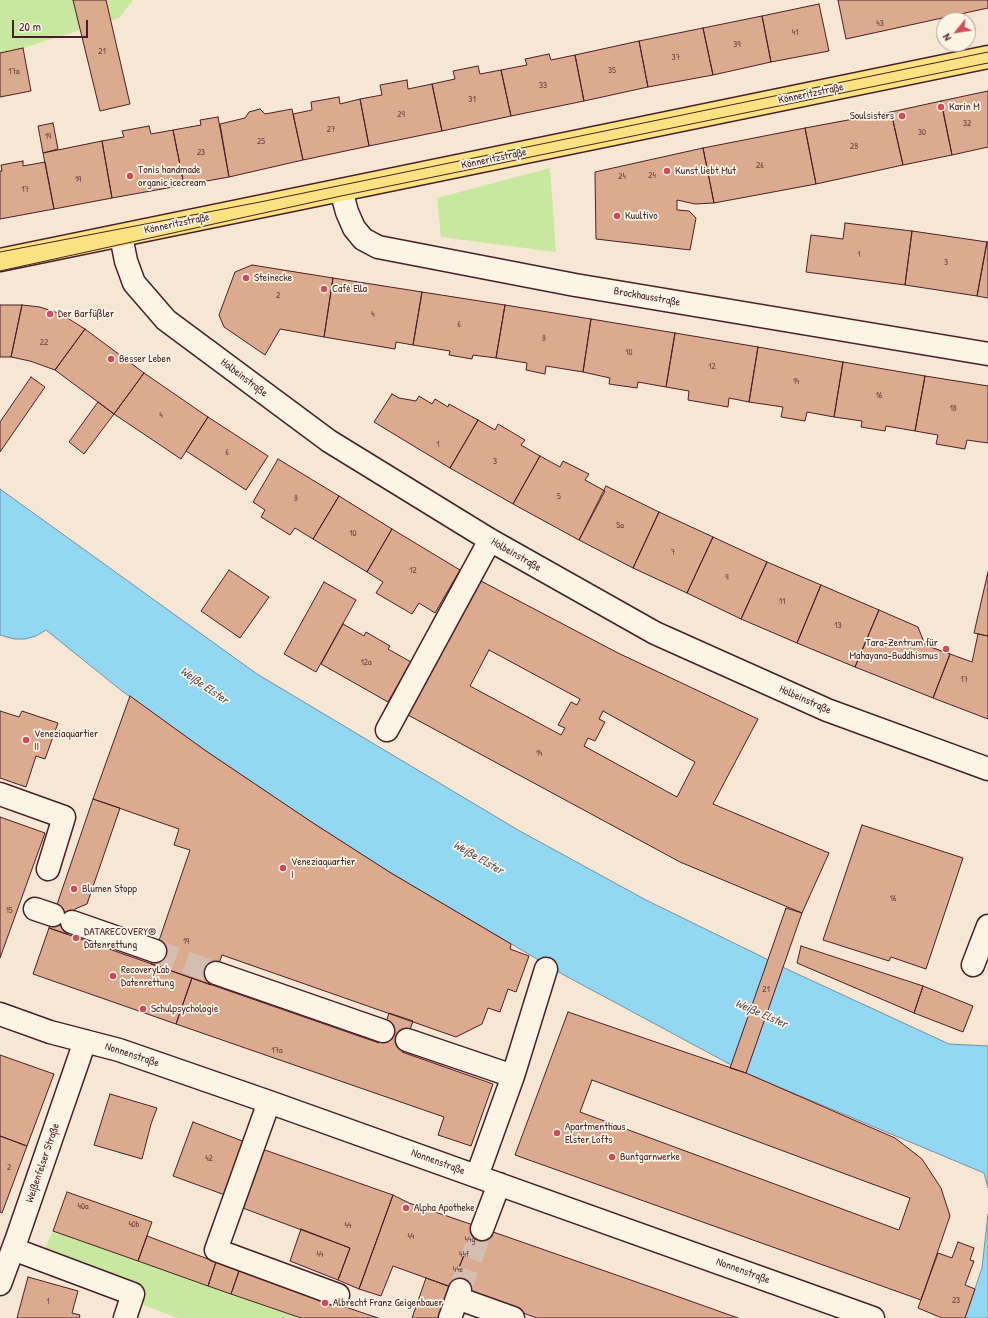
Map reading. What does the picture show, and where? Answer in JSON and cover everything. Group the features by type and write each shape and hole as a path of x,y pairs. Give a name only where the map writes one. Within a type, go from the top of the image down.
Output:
{"main road":[{"name":"Könneritzstraße","path":"0,260 988,58"}],"street":[{"name":"Brockhausstraße","path":"340,190 354,228 363,239 378,247 575,285 988,354"},
{"name":"Holbeinstraße","path":"121,236 126,261 134,283 166,320 329,441 490,540 655,633 827,710 988,769"},
{"path":"387,730 490,540"},
{"path":"0,794 64,817 48,869"},
{"path":"53,916 155,951"},
{"path":"973,965 988,926"},
{"path":"477,1176 513,1076 546,969"},
{"path":"216,973 382,1031"},
{"name":"Nonnenstraße","path":"0,1014 50,1032 119,1050 269,1102 873,1318"},
{"path":"407,1040 513,1076"},
{"name":"Weißenfelser Straße","path":"0,1284 85,1041"},
{"path":"269,1102 216,1250 338,1295"},
{"path":"482,1229 499,1184"},
{"path":"13,1249 133,1294 125,1318"},
{"path":"456,1302 513,1318"}],"green space":[{"path":"0,0 133,0 119,18 23,48 0,53"},
{"path":"550,168 556,252 441,237 437,198"},
{"path":"53,1231 303,1318 178,1318 37,1265"}],"water":[{"name":"Weiße Elster","path":"0,489 257,674 518,830 646,900 791,971 949,1044 988,1046 988,1188 984,1173 748,1074 564,975 391,873 313,823 206,751 122,691 46,630 36,636 25,639 14,639 0,635"},
{"path":"988,1214 988,1316 987,1318 965,1318 982,1268"}],"building":[{"path":"73,0 106,0 130,104 100,111"},
{"path":"838,0 988,0 988,8 970,12 936,12 936,19 846,39"},
{"path":"819,4 829,51 771,62 762,16"},
{"path":"762,16 771,62 713,75 703,28"},
{"path":"703,28 713,75 648,87 639,41"},
{"path":"639,41 648,87 584,101 575,55"},
{"path":"23,48 31,91 0,97 0,53"},
{"path":"549,54 551,60 575,55 584,101 511,116 501,70 527,65 525,59"},
{"path":"478,66 480,74 501,70 511,116 442,131 432,84 455,79 453,71"},
{"path":"407,80 408,89 432,84 442,131 369,146 360,99 382,95 380,85"},
{"path":"988,91 988,147 952,155 941,101"},
{"path":"339,97 340,104 360,99 369,146 303,160 293,114 312,110 311,102"},
{"path":"941,101 952,155 903,165 891,112"},
{"path":"260,109 265,114 292,109 303,160 229,177 220,124 245,118 249,112"},
{"path":"891,112 903,165 816,184 805,128"},
{"path":"218,117 229,177 184,185 173,130 201,125 200,120"},
{"path":"53,123 58,149 43,153 38,126"},
{"path":"149,126 151,134 173,130 184,185 112,198 102,141 124,137 122,131"},
{"path":"805,128 816,184 714,203 703,148"},
{"path":"102,141 112,198 54,209 43,153"},
{"path":"703,148 714,203 695,204 677,200 677,210 689,211 696,218 690,250 596,239 595,172"},
{"path":"23,161 23,166 45,162 54,209 0,219 1,165"},
{"path":"845,223 912,231 905,285 806,272 811,235 843,239"},
{"path":"912,231 987,242 977,296 905,285"},
{"path":"988,242 988,298 977,296"},
{"path":"252,265 333,278 324,337 280,329 265,355 224,327 219,315 235,272"},
{"path":"333,278 422,292 413,345 396,342 395,349 324,337"},
{"path":"422,292 505,305 496,358 473,355 472,359 449,355 450,351 413,345"},
{"path":"0,305 22,305 11,357 0,357"},
{"path":"22,305 40,307 61,314 85,329 55,370 30,361 11,357"},
{"path":"505,305 591,319 583,372 546,366 545,374 526,370 527,363 496,358"},
{"path":"591,319 675,333 666,387 638,382 637,388 609,384 610,378 583,372"},
{"path":"85,329 144,373 114,414 55,370"},
{"path":"675,333 758,347 749,402 729,398 728,407 688,400 689,391 666,387"},
{"path":"758,347 843,362 834,417 807,412 805,421 781,417 783,407 749,402"},
{"path":"843,362 925,376 915,431 886,426 885,431 861,427 862,421 834,417"},
{"path":"144,373 208,417 181,459 114,414"},
{"path":"925,376 988,386 988,443 967,440 965,449 936,444 938,435 915,431"},
{"path":"31,377 45,387 0,452 0,422"},
{"path":"392,394 399,398 416,401 419,396 432,404 435,399 448,407 449,404 478,420 450,468 374,422"},
{"path":"98,402 114,414 84,454 69,442"},
{"path":"208,417 268,456 246,490 186,451"},
{"path":"478,420 495,430 498,424 525,440 521,445 540,456 513,504 450,468"},
{"path":"540,456 560,467 563,461 589,474 585,480 605,491 579,540 513,504"},
{"path":"278,459 339,496 313,539 295,528 290,535 261,517 265,510 253,502"},
{"path":"606,486 659,512 633,568 579,540"},
{"path":"339,496 392,529 367,572 313,539"},
{"path":"659,512 713,537 687,593 633,568"},
{"path":"392,529 460,570 435,613 419,603 412,614 376,593 383,582 367,572"},
{"path":"713,537 767,562 741,619 687,593"},
{"path":"767,562 821,585 797,643 741,619"},
{"path":"229,570 269,597 240,638 201,611"},
{"path":"988,572 988,636 974,633"},
{"path":"481,581 618,653 758,719 713,804 829,853 802,913 680,862 408,715","holes":["489,650 580,699 577,705 571,702 558,725 565,728 561,735 470,686","603,711 695,762 677,797 584,746 588,738 595,741 605,722 599,719"]},
{"path":"324,582 356,600 316,672 284,654"},
{"path":"821,585 879,610 855,667 797,643"},
{"path":"879,610 918,627 925,645 950,654 933,698 855,667"},
{"path":"343,624 364,636 366,632 390,646 388,649 411,662 388,702 321,664"},
{"path":"978,634 988,636 988,719 933,698 950,654 972,662"},
{"name":"Veneziaquartier I","path":"130,696 206,751 313,823 391,873 511,944 510,949 529,956 516,992 508,989 500,1012 488,1008 482,1024 456,1037 222,955 211,985 151,964 190,850 174,845 179,829 93,799"},
{"name":"Veneziaquartier II","path":"0,711 19,717 22,711 58,723 45,759 36,756 26,787 0,778"},
{"path":"93,799 120,808 87,904 75,909 67,934 49,928"},
{"path":"0,817 45,833 0,958"},
{"path":"862,825 963,858 926,969 891,957 889,961 823,940"},
{"path":"786,908 802,913 746,1073 730,1068"},
{"name":"RecoveryLab Datenrettung","path":"49,928 192,978 176,1024 33,974"},
{"path":"801,946 923,986 914,1013 797,963"},
{"path":"192,978 379,1043 389,1013 413,1021 402,1052 493,1084 471,1146 438,1135 444,1117 176,1024"},
{"path":"923,986 973,1006 963,1032 914,1013"},
{"name":"Buntgarnwerke","path":"568,1012 746,1073 895,1138 922,1159 941,1188 950,1216 921,1300 515,1155","holes":["592,1080 910,1198 899,1230 580,1112"]},
{"path":"0,1055 54,1074 27,1146 0,1136"},
{"path":"110,1094 157,1108 151,1124 142,1159 94,1145"},
{"path":"193,1122 245,1142 225,1195 173,1176"},
{"path":"0,1136 27,1146 2,1213 0,1212"},
{"path":"262,1149 393,1195 359,1289 338,1280 350,1248 240,1207"},
{"path":"67,1192 152,1222 138,1261 53,1231"},
{"path":"393,1195 409,1203 476,1226 451,1287 393,1266 381,1296 359,1289"},
{"path":"476,1226 738,1318 537,1318 451,1287"},
{"path":"301,1229 350,1248 338,1280 290,1261"},
{"path":"147,1236 216,1262 208,1286 138,1261"},
{"path":"958,1242 974,1248 970,1260 974,1261 965,1285 975,1289 965,1318 942,1318 918,1308 938,1253 952,1258"},
{"path":"216,1262 239,1271 231,1294 208,1286"},
{"path":"239,1271 378,1318 301,1318 231,1294"},
{"path":"28,1277 78,1291 72,1313 80,1315 79,1318 17,1318"},
{"path":"426,1278 451,1287 440,1318 412,1318"}],"tunnel":[{"path":"155,951 216,973"},
{"path":"460,1290 482,1229"}],"tram line":[{"path":"0,252 260,202 988,52"},
{"path":"0,271 341,196 988,63"}],"place":[{"name":"Karin M","path":"941,107"},
{"name":"Soulsisters","path":"902,116"},
{"name":"Kunst liebt Mut","path":"667,171"},
{"name":"Tonis handmade organic icecream","path":"130,176"},
{"name":"Kuultivo","path":"617,216"},
{"name":"Steinecke","path":"246,278"},
{"name":"Café Ella","path":"324,289"},
{"name":"Der Barfüßler","path":"50,314"},
{"name":"Besser Leben","path":"111,359"},
{"name":"Tara-Zentrum für Mahayana-Buddhismus","path":"946,649"},
{"name":"Veneziaquartier II","path":"26,740"},
{"name":"Veneziaquartier I","path":"283,868"},
{"name":"Blumen Stopp","path":"74,889"},
{"name":"DATARECOVERY® Datenrettung","path":"76,938"},
{"name":"RecoveryLab Datenrettung","path":"113,976"},
{"name":"Schulpsychologie","path":"143,1009"},
{"name":"Apartmenthaus Elster Lofts","path":"557,1133"},
{"name":"Buntgarnwerke","path":"612,1157"},
{"name":"Alpha Apotheke","path":"406,1208"},
{"name":"Albrecht Franz Geigenbauer","path":"325,1303"}]}
